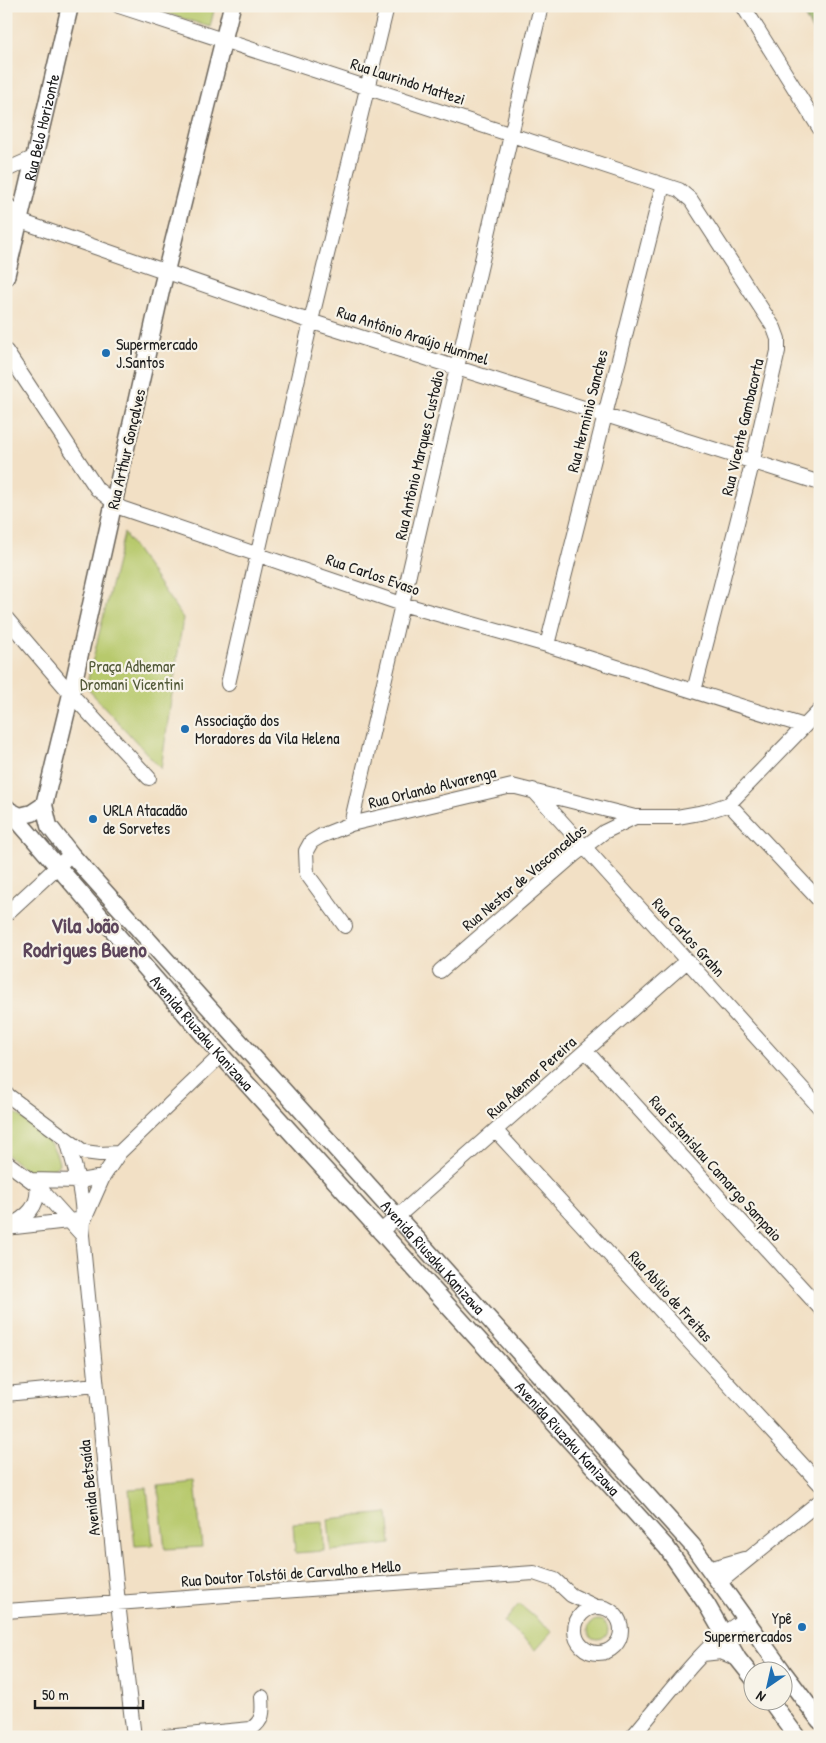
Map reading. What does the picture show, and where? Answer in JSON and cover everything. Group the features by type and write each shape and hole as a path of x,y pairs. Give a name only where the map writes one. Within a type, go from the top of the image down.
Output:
{"street":[{"name":"Rua Belo Horizonte","path":"6,277 70,6"},
{"name":"Rua Laurindo Mattezi","path":"119,6 512,134 663,185 684,194"},
{"name":"Rua Arthur Gonçalves","path":"44,805 71,694 166,271 232,6"},
{"path":"228,684 311,321 387,6"},
{"name":"Rua Antônio Marques Custodio","path":"351,824 541,6"},
{"path":"743,6 820,129"},
{"path":"6,170 34,158"},
{"name":"Rua Herminio Sanches","path":"547,645 663,185"},
{"name":"Rua Vicente Gambacorta","path":"684,194 691,200 768,320 778,339 778,351 753,460 694,691"},
{"path":"6,203 20,221"},
{"name":"Rua Antônio Araújo Hummel","path":"20,221 311,321 604,415 753,460 820,483"},
{"name":"Rua Carlos Evaso","path":"6,351 97,489 114,504 402,604 547,645 804,726"},
{"path":"6,618 71,694 149,778"},
{"name":"Rua Orlando Alvarenga","path":"345,926 307,874 306,851 311,842 351,824 512,786 635,817 677,817 705,812 729,804 820,710"},
{"name":"Rua Carlos Grahn","path":"533,790 820,1108"},
{"path":"729,804 820,901"},
{"path":"6,914 71,854 49,826 44,805 32,813 20,816 7,809"},
{"name":"Avenida Riuzaku Kanizawa","path":"7,809 56,868 221,1055 667,1548 695,1588 722,1635"},
{"name":"Rua Nestor de Vasconcellos","path":"440,971 584,847 604,832 635,817"},
{"name":"Avenida Riusaku Kanizawa","path":"71,854 692,1545 774,1660"},
{"name":"Rua Ademar Pereira","path":"396,1217 687,962"},
{"name":"Rua Estanislau Camargo Sampaio","path":"586,1051 820,1308"},
{"path":"79,1218 119,1153 221,1055"},
{"path":"6,1094 84,1152 100,1154 119,1153"},
{"name":"Rua Abílio de Freitas","path":"496,1131 820,1484"},
{"path":"67,1140 79,1181 79,1218"},
{"path":"39,1182 60,1177 67,1169 70,1158 67,1140"},
{"path":"6,1162 39,1182 79,1218"},
{"path":"39,1182 79,1181 103,1177"},
{"path":"6,1227 20,1221 34,1208 39,1182"},
{"path":"380,1232 396,1217"},
{"path":"6,1227 79,1218"},
{"name":"Avenida Betsaída","path":"79,1218 118,1603 134,1737"},
{"path":"6,1394 96,1385"},
{"path":"751,1556 709,1569 698,1575 695,1588 710,1591 820,1501"},
{"name":"Rua Doutor Tolstói de Carvalho e Mello","path":"6,1611 534,1573 555,1580 571,1595 596,1607 611,1611 620,1623 620,1638 611,1650 596,1654 582,1648 574,1634 577,1619 571,1595"},
{"path":"577,1619 588,1609 596,1607"},
{"path":"632,1737 703,1654 732,1626 745,1620"},
{"path":"722,1635 744,1666"},
{"path":"703,1654 720,1652 738,1659"},
{"name":"Avenida Riusaku Kanizawa","path":"794,1687 820,1721"},
{"path":"166,1737 251,1729 259,1724 263,1714 262,1697"},
{"path":"777,1710 797,1737"}],"green space":[{"path":"144,6 215,6 210,27"},
{"path":"820,11 820,38 817,39 805,17"},
{"name":"Praça Adhemar Dromani Vicentini","path":"124,533 183,618 161,769 86,687"},
{"path":"6,1106 31,1124 52,1146 59,1164 52,1170 45,1174 32,1172 19,1165 6,1154"},
{"path":"195,1482 202,1547 165,1549 158,1486"},
{"path":"147,1488 153,1545 135,1546 129,1489"},
{"path":"388,1513 391,1544 331,1551 328,1519"},
{"path":"323,1521 324,1551 295,1553 293,1523"},
{"path":"519,1604 552,1632 536,1650 504,1622"},
{"path":"598,1620 605,1623 608,1630 605,1637 598,1640 591,1637 588,1630 591,1623"}],"place":[{"name":"Supermercado J.Santos","path":"106,353"},
{"name":"Associação dos Moradores da Vila Helena","path":"185,729"},
{"name":"URLA Atacadão de Sorvetes","path":"93,819"},
{"name":"Ypê Supermercados","path":"802,1627"}],"district":[{"name":"Vila João Rodrigues Bueno","path":"85,937"}]}
